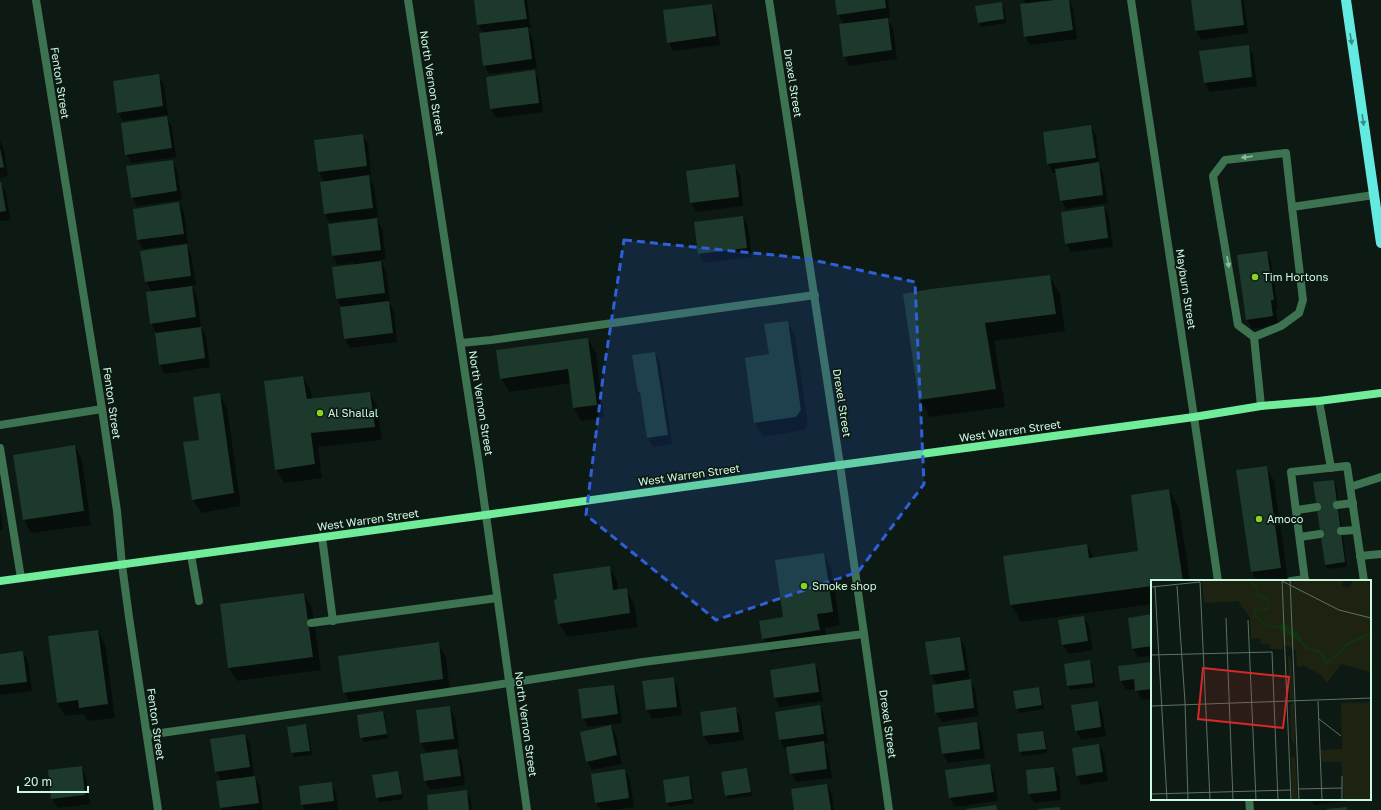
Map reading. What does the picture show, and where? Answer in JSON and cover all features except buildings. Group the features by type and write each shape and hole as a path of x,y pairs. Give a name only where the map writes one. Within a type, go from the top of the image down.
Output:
{"main road":[{"path":"1346,0 1381,243"},
{"name":"West Warren Street","path":"0,581 1194,417 1261,406 1320,401 1381,393"}],"street":[{"name":"Fenton Street","path":"36,0 102,409 117,511 122,564 158,810"},
{"name":"North Vernon Street","path":"408,0 479,465 527,810"},
{"name":"Drexel Street","path":"769,0 840,465 889,810"},
{"name":"Mayburn Street","path":"1131,0 1218,580"},
{"path":"1254,337 1281,326 1299,313 1303,300 1286,152 1225,160 1213,176 1238,325 1254,337 1261,406"},
{"path":"1292,207 1374,195"},
{"path":"461,343 814,295"},
{"path":"1320,401 1331,468"},
{"path":"0,425 102,409"},
{"path":"0,448 21,578"},
{"path":"1305,580 1291,472 1347,466 1364,580"},
{"path":"1350,487 1381,477"},
{"path":"1337,505 1353,503"},
{"path":"1297,510 1317,507"},
{"path":"1341,531 1356,530"},
{"path":"1300,537 1320,534"},
{"path":"322,537 333,620"},
{"path":"1360,556 1381,554"},
{"path":"191,555 199,601"},
{"path":"311,623 497,598"},
{"path":"147,735 509,683 643,662 864,634"},
{"path":"1249,800 1250,810"}],"highlighted area":[{"path":"624,240 803,258 915,282 924,484 858,572 716,620 586,515 604,369"}],"place":[{"name":"Tim Hortons","path":"1255,277"},
{"name":"Al Shallal","path":"320,413"},
{"name":"Amoco","path":"1259,519"},
{"name":"Smoke shop","path":"804,586"}]}
